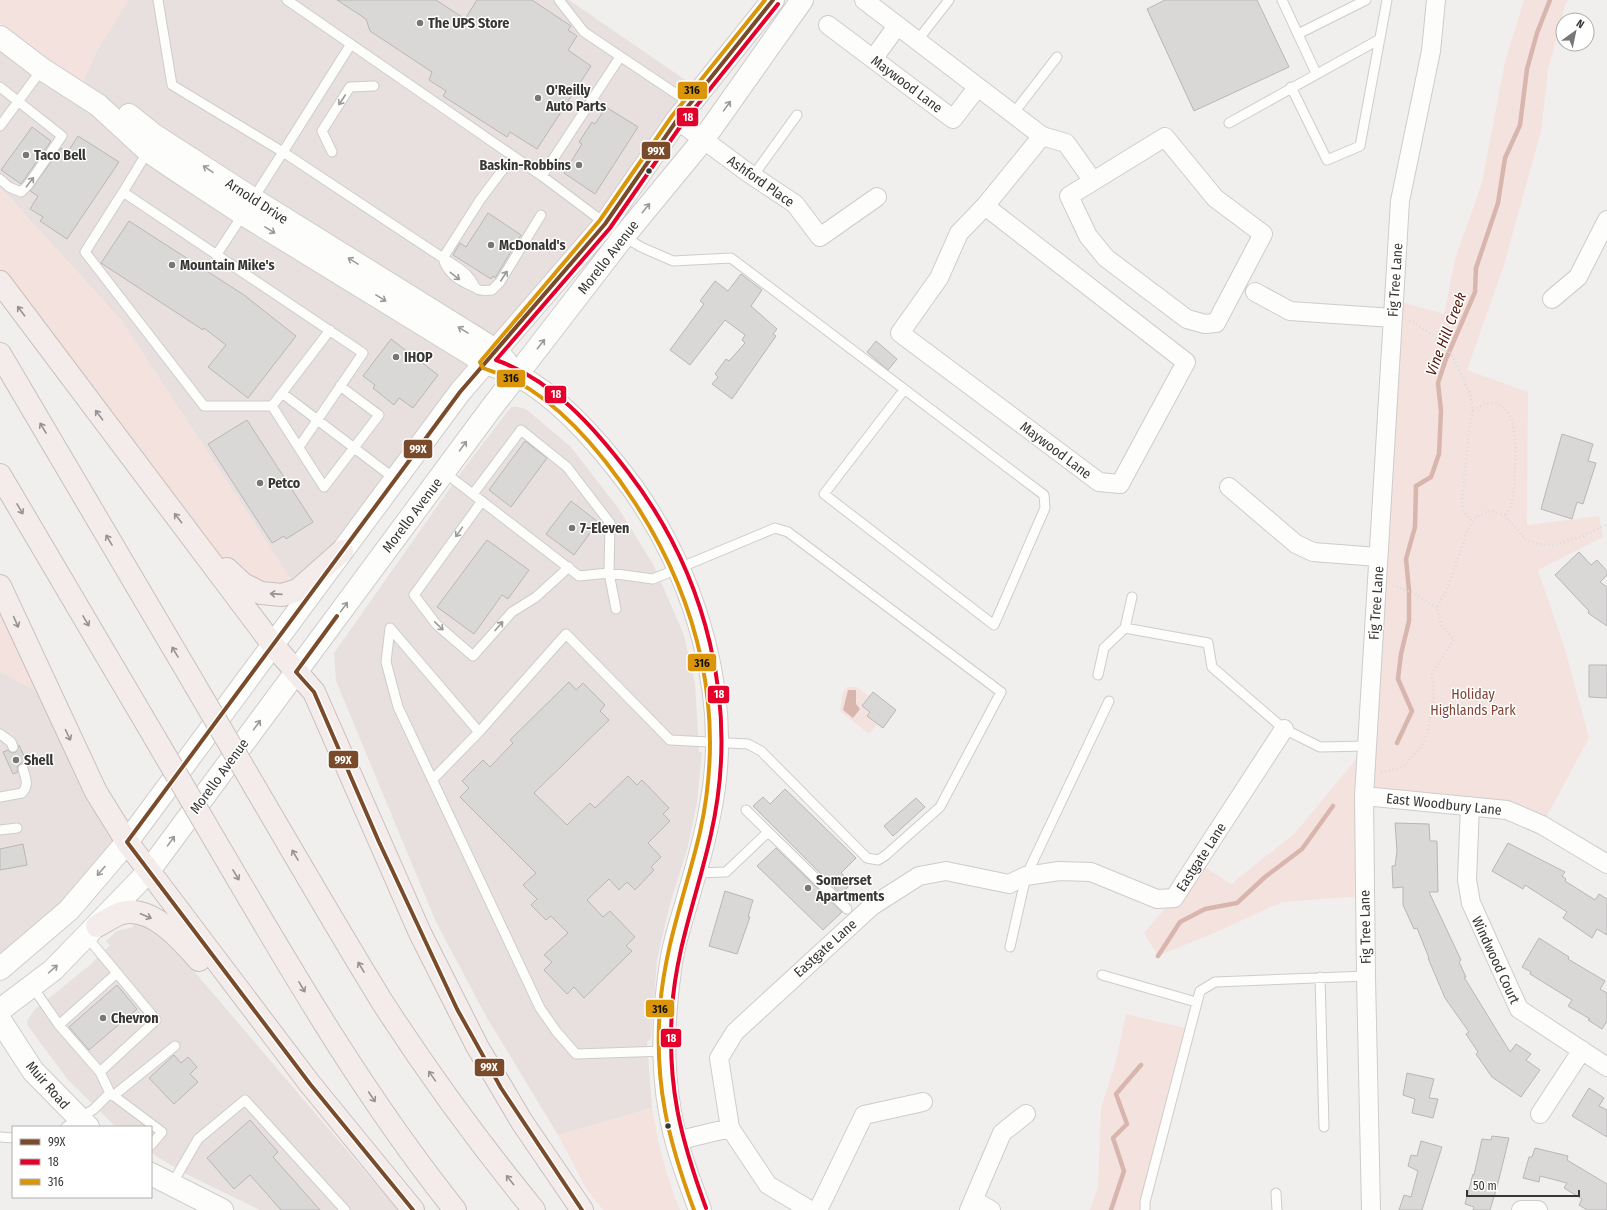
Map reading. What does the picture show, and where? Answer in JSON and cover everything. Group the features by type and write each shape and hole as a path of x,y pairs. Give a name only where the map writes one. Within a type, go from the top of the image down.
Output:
{"highway":[{"path":"0,282 273,645 314,692 382,849 457,1009 501,1088 582,1210"},
{"path":"0,354 361,967 420,1059 479,1140 534,1210"},
{"path":"0,475 303,989 350,1064 389,1122 455,1210"},
{"path":"202,549 243,584 261,593 282,595 298,590 342,552"},
{"path":"0,586 96,792 127,842 148,872 310,1084 413,1210"},
{"path":"92,932 122,912 140,913 172,930 201,962 234,985"}],"street":[{"name":"Morello Avenue","path":"0,969 69,910 127,842 460,392 605,224 677,120 774,0"},
{"name":"Morello Avenue","path":"0,1010 53,970 92,932 148,872 517,375 624,236 703,140 802,0"},
{"path":"864,0 977,88 1042,136 1066,143 1093,181"},
{"name":"Fig Tree Lane","path":"1371,1210 1366,976 1365,775 1400,202 1431,51 1436,0"},
{"name":"Arnold Drive","path":"0,23 48,61 128,114 248,206"},
{"name":"Maywood Lane","path":"828,25 953,119 977,88"},
{"path":"873,59 897,26"},
{"name":"Arnold Drive","path":"0,37 42,69 98,105 148,151 248,206 491,357 548,396 610,456 645,506 678,567 693,602 703,635 715,704 716,742 711,807 696,873 671,962 665,1051 668,1096 676,1141 700,1210"},
{"name":"Ashford Place","path":"677,120 753,176 795,204 820,237 877,197"},
{"name":"Maywood Lane","path":"985,206 1186,362 1120,484 1098,482 900,332 939,278 959,233 985,206 1042,136"},
{"path":"1165,137 1215,198 1263,234 1216,322 1204,324 1187,320 1106,258 1088,236 1069,196 1093,181 1165,137"},
{"path":"1552,298 1578,277 1607,220"},
{"path":"1255,292 1290,311 1393,318"},
{"path":"1229,487 1296,544 1313,552 1378,556"},
{"name":"Eastgate Lane","path":"810,1210 768,1184 730,1128 719,1058 735,1032 872,906 919,876 946,871 1009,884 1026,876 1059,871 1092,872 1157,899 1174,898 1284,729"},
{"name":"East Woodbury Lane","path":"1364,796 1507,810 1542,825 1607,864"},
{"name":"Windwood Court","path":"1470,806 1467,880 1471,903 1519,1009 1607,1067"},
{"name":"Muir Road","path":"0,1020 33,1071 77,1124"},
{"path":"1540,1114 1582,1050"},
{"path":"818,1210 864,1115 923,1102"},
{"path":"992,1210 972,1205 1002,1133 1026,1114"},
{"path":"676,1141 730,1128"},
{"path":"152,1175 222,1210"},
{"path":"1521,1210 1538,1210"}],"lane":[{"path":"158,0 172,85 284,152 443,258 468,276 474,287 482,291 492,290 500,282 541,215"},
{"path":"287,0 542,176 605,224 640,247 673,261 731,258 1044,495 1045,508 994,625 824,494 904,390"},
{"path":"559,0 584,32 690,103"},
{"path":"918,42 948,0"},
{"path":"1282,0 1316,73"},
{"path":"1298,34 1366,0"},
{"path":"1291,87 1327,160 1360,146 1387,0"},
{"path":"1229,123 1316,73 1380,39"},
{"path":"217,254 284,152 351,44"},
{"path":"542,176 620,57"},
{"path":"1013,114 1057,57"},
{"path":"0,126 42,69"},
{"path":"332,152 322,131 350,87 374,86"},
{"path":"0,87 62,136 28,185 21,192 9,187 0,179"},
{"path":"753,176 798,115"},
{"path":"148,151 85,252 204,406 272,406"},
{"path":"443,258 480,200 513,156"},
{"path":"123,192 363,353 298,447"},
{"path":"272,406 330,330"},
{"path":"272,406 324,487 379,415 340,386"},
{"path":"282,393 395,479"},
{"path":"473,494 521,430 567,467 610,523 609,574 616,609"},
{"path":"433,779 479,732 566,634 670,740 748,744 761,751 867,858 878,860 886,855 940,807 1001,692 788,532 775,528 678,567 653,579 609,574 579,576 444,472"},
{"path":"482,501 414,595 436,624 473,656 512,612 536,597 569,568"},
{"path":"1098,675 1104,648 1125,628 1132,597"},
{"path":"479,732 390,628 386,662 398,707 540,1008 556,1031 576,1054 665,1051"},
{"path":"1125,628 1208,643 1212,667 1284,729 1320,747 1367,746"},
{"path":"1010,947 1026,876 1109,701"},
{"path":"0,734 11,742 13,747"},
{"path":"0,797 22,794 27,788 27,781 23,769"},
{"path":"746,810 847,909"},
{"path":"0,830 17,828"},
{"path":"696,873 726,872 768,832"},
{"path":"92,932 117,973 156,1020 100,1072"},
{"path":"59,1025 117,973"},
{"path":"1102,975 1196,1002"},
{"path":"1144,1207 1196,1002 1200,992 1215,982 1366,976"},
{"path":"1320,977 1324,1127"},
{"path":"32,986 59,1025 100,1072 111,1095 162,1132 152,1144"},
{"path":"77,1124 111,1095 175,1046"},
{"path":"171,1185 198,1139 245,1100 345,1210"},
{"path":"0,1137 12,1138"},
{"path":"1276,1193 1277,1210"}],"path":[{"path":"1393,318 1413,322 1442,341 1454,359 1470,394 1473,410 1469,431 1462,502 1463,511 1473,522"},
{"path":"1473,410 1484,404 1497,402 1507,410 1512,420 1515,446 1514,487 1511,506 1505,516"},
{"path":"1365,775 1403,767 1420,747 1427,735 1434,695 1432,674 1454,639 1442,627 1437,608 1447,589 1469,527 1476,517 1486,512 1493,511 1505,516 1526,540 1539,544 1553,545 1583,536 1607,524"},
{"path":"1404,589 1437,608"}],"shaded area":[{"path":"128,0 569,0 700,90 497,351 82,84 98,49"},
{"path":"0,37 486,363 298,590 121,320 0,187"},
{"path":"511,407 526,409 571,447 619,509 654,566 684,635 695,683 699,752 702,752 697,803 687,850 670,904 657,960 651,1038 647,1042 652,1108 558,1135 487,1018 436,922 336,681 334,653 462,471"},
{"path":"0,671 52,700 127,842 0,969"},
{"path":"848,690 856,690 856,704 860,709 853,718 843,710"},
{"path":"133,922 144,922 164,936 398,1210 260,1210 186,1174 156,1156 152,1153 152,1126 115,1126 68,1080 28,1026 27,1021 34,1010 90,965 110,945 106,941 117,931 133,927"}],"green space":[{"path":"0,0 128,0 128,2 98,49 82,84 48,61 0,23"},
{"name":"Holiday Highlands Park","path":"1524,0 1568,0 1563,12 1555,12 1555,43 1548,70 1541,131 1504,265 1467,370 1528,392 1527,525 1599,516 1603,537 1538,570 1565,649 1589,738 1542,825 1507,810 1364,796 1364,896 1282,902 1214,933 1158,956 1144,933 1174,898 1197,862 1231,884 1295,833 1367,746 1394,300 1444,314 1455,259 1482,183 1505,62"},
{"path":"0,187 121,320 298,590 282,595 229,571 0,282"},
{"path":"0,586 52,700 0,671"},
{"path":"847,687 857,687 870,697 862,706 870,712 867,716 877,724 869,734 840,711 843,692"},
{"path":"1126,1014 1189,1029 1141,1210 1090,1210 1098,1187 1101,1108 1116,1061"},
{"path":"652,1108 663,1160 680,1210 603,1210 587,1190 558,1135"}],"building":[{"path":"337,0 436,0 465,19 477,0 532,0 571,26 568,30 577,36 568,50 591,66 537,149 510,132 507,137 443,96 446,91 429,80 432,72 370,31 366,19"},
{"path":"1165,0 1257,0 1289,67 1194,111 1147,9"},
{"path":"606,107 638,127 595,194 564,173 582,144 579,142 592,122 595,124"},
{"name":"Taco Bell","path":"32,127 51,141 21,184 1,170"},
{"path":"78,136 119,162 67,239 40,221 43,217 30,209 38,196 30,191 61,148 67,153"},
{"name":"McDonald's","path":"488,213 521,235 495,278 493,276 491,279 453,255 460,243 466,247"},
{"path":"129,221 244,295 296,336 248,398 208,367 226,345 204,328 203,330 101,263"},
{"path":"741,274 762,290 751,306 777,329 773,334 776,336 732,399 712,384 718,377 715,374 726,359 729,361 745,343 742,340 745,335 725,320 690,365 670,350 704,304 700,301 715,281 728,291"},
{"name":"IHOP","path":"391,339 438,375 413,408 399,398 394,405 373,388 375,385 363,376"},
{"path":"876,341 897,359 888,370 867,352"},
{"name":"Petco","path":"247,420 313,522 286,539 284,536 272,543 208,444"},
{"path":"1562,434 1593,444 1588,461 1596,463 1583,504 1577,502 1572,519 1541,509"},
{"path":"525,441 547,458 511,507 489,490"},
{"name":"7-Eleven","path":"571,501 598,522 574,555 546,534"},
{"path":"487,540 529,570 508,599 502,595 474,634 437,607"},
{"path":"1579,552 1591,565 1597,560 1607,571 1607,575 1600,582 1607,587 1607,626 1588,613 1589,611 1555,575"},
{"path":"1589,665 1607,665 1607,698 1589,697"},
{"path":"569,682 576,690 583,683 605,705 600,711 609,720 534,793 567,825 590,803 595,808 628,776 637,785 642,780 669,808 663,814 670,821 648,843 661,857 651,867 654,870 635,890 627,882 619,890 609,879 587,900 603,917 610,911 635,937 626,946 632,951 584,998 574,987 567,994 544,970 552,962 544,955 568,933 551,916 546,920 531,905 537,899 523,885 536,873 460,797 469,788 462,781 483,760 490,767 513,743 510,740"},
{"path":"873,692 896,710 883,728 867,716 870,712 862,706"},
{"name":"Shell","path":"19,745 29,767 25,763 21,763 17,767 18,772 13,774 3,752 8,750 12,753 16,752"},
{"path":"785,789 856,858 841,873 852,883 841,894 753,806 763,797 770,804"},
{"path":"916,798 925,807 893,836 884,826"},
{"path":"1395,823 1429,824 1430,841 1437,841 1438,892 1429,892 1461,960 1459,962 1466,977 1464,977 1510,1052 1516,1044 1531,1054 1526,1060 1540,1070 1521,1097 1492,1077 1476,1054 1478,1052 1466,1034 1469,1032 1445,998 1417,928 1414,929 1403,905 1403,887 1393,888 1392,866 1395,866 1397,851"},
{"path":"1508,843 1565,872 1562,876 1566,879 1565,881 1595,900 1599,894 1607,899 1607,935 1597,929 1592,938 1563,918 1567,912 1525,885 1523,889 1492,871"},
{"path":"23,844 27,865 0,870 0,849"},
{"name":"Somerset Apartments","path":"776,848 842,912 823,930 757,866"},
{"path":"725,891 753,900 748,917 750,917 737,954 709,946"},
{"path":"1539,938 1569,957 1568,959 1605,981 1600,989 1607,993 1607,1021 1602,1029 1588,1020 1590,1019 1568,1006 1572,1000 1530,974 1531,972 1522,967"},
{"name":"Chevron","path":"117,985 137,1009 89,1050 69,1027"},
{"path":"174,1055 181,1063 188,1057 197,1067 190,1074 198,1082 174,1104 149,1078"},
{"path":"1407,1073 1434,1079 1429,1098 1438,1099 1433,1118 1412,1113 1415,1099 1403,1095"},
{"path":"1589,1088 1604,1098 1599,1106 1607,1110 1607,1137 1572,1116"},
{"path":"250,1120 278,1152 273,1157 320,1210 281,1210 250,1175 234,1189 207,1158"},
{"path":"1492,1136 1509,1138 1497,1187 1490,1210 1473,1210 1474,1207 1465,1204 1473,1174 1474,1175 1482,1139 1491,1140"},
{"path":"1421,1141 1442,1147 1422,1210 1399,1210 1404,1195 1411,1197 1418,1171 1408,1166 1411,1155 1417,1156"},
{"path":"1535,1148 1568,1156 1567,1160 1607,1184 1607,1210 1587,1210 1579,1205 1582,1199 1564,1188 1567,1183 1540,1176 1539,1182 1523,1178 1529,1157 1532,1157"}],"waterway":[{"name":"Vine Hill Creek","path":"1397,743 1412,711 1398,679 1401,654 1409,621 1409,590 1406,559 1415,527 1416,486 1431,477 1439,454 1441,411 1438,383 1446,359 1475,292 1476,268 1498,203 1505,158 1520,125 1527,69 1537,33 1550,0"},
{"name":"Vine Hill Creek","path":"1158,956 1180,922 1205,909 1237,903 1265,877 1302,849 1333,806"},
{"name":"Vine Hill Creek","path":"1111,1210 1124,1171 1113,1138 1127,1124 1116,1094 1141,1065"}],"transit line":[{"name":"316","path":"694,1210 677,1159 665,1111 659,1061 659,1035 660,1007 666,962 700,832 707,788 710,745 708,703 702,661 691,620 676,580 658,541 635,503 610,468 582,434 550,404 514,380 483,368 480,362 600,220 672,116 765,0"},
{"name":"99X","path":"413,1210 310,1084 127,842 460,392 605,224 677,120 773,0"},
{"name":"18","path":"706,1208 689,1158 677,1110 671,1036 674,986 678,964 706,856 719,786 721,738 718,690 710,644 697,598 678,554 655,512 628,472 615,455 570,406 535,379 496,360 610,228 682,124 778,4"},
{"name":"99X","path":"337,616 296,672 314,692 379,842 457,1009 501,1088 582,1210"}],"place":[{"name":"The UPS Store","path":"420,23"},
{"name":"O'Reilly Auto Parts","path":"538,98"},
{"name":"Taco Bell","path":"26,155"},
{"name":"Baskin-Robbins","path":"579,165"},
{"name":"McDonald's","path":"491,245"},
{"name":"Mountain Mike's","path":"172,265"},
{"name":"IHOP","path":"396,357"},
{"name":"Petco","path":"260,483"},
{"name":"7-Eleven","path":"572,528"},
{"name":"Shell","path":"16,760"},
{"name":"Somerset Apartments","path":"808,888"},
{"name":"Chevron","path":"103,1018"}]}
